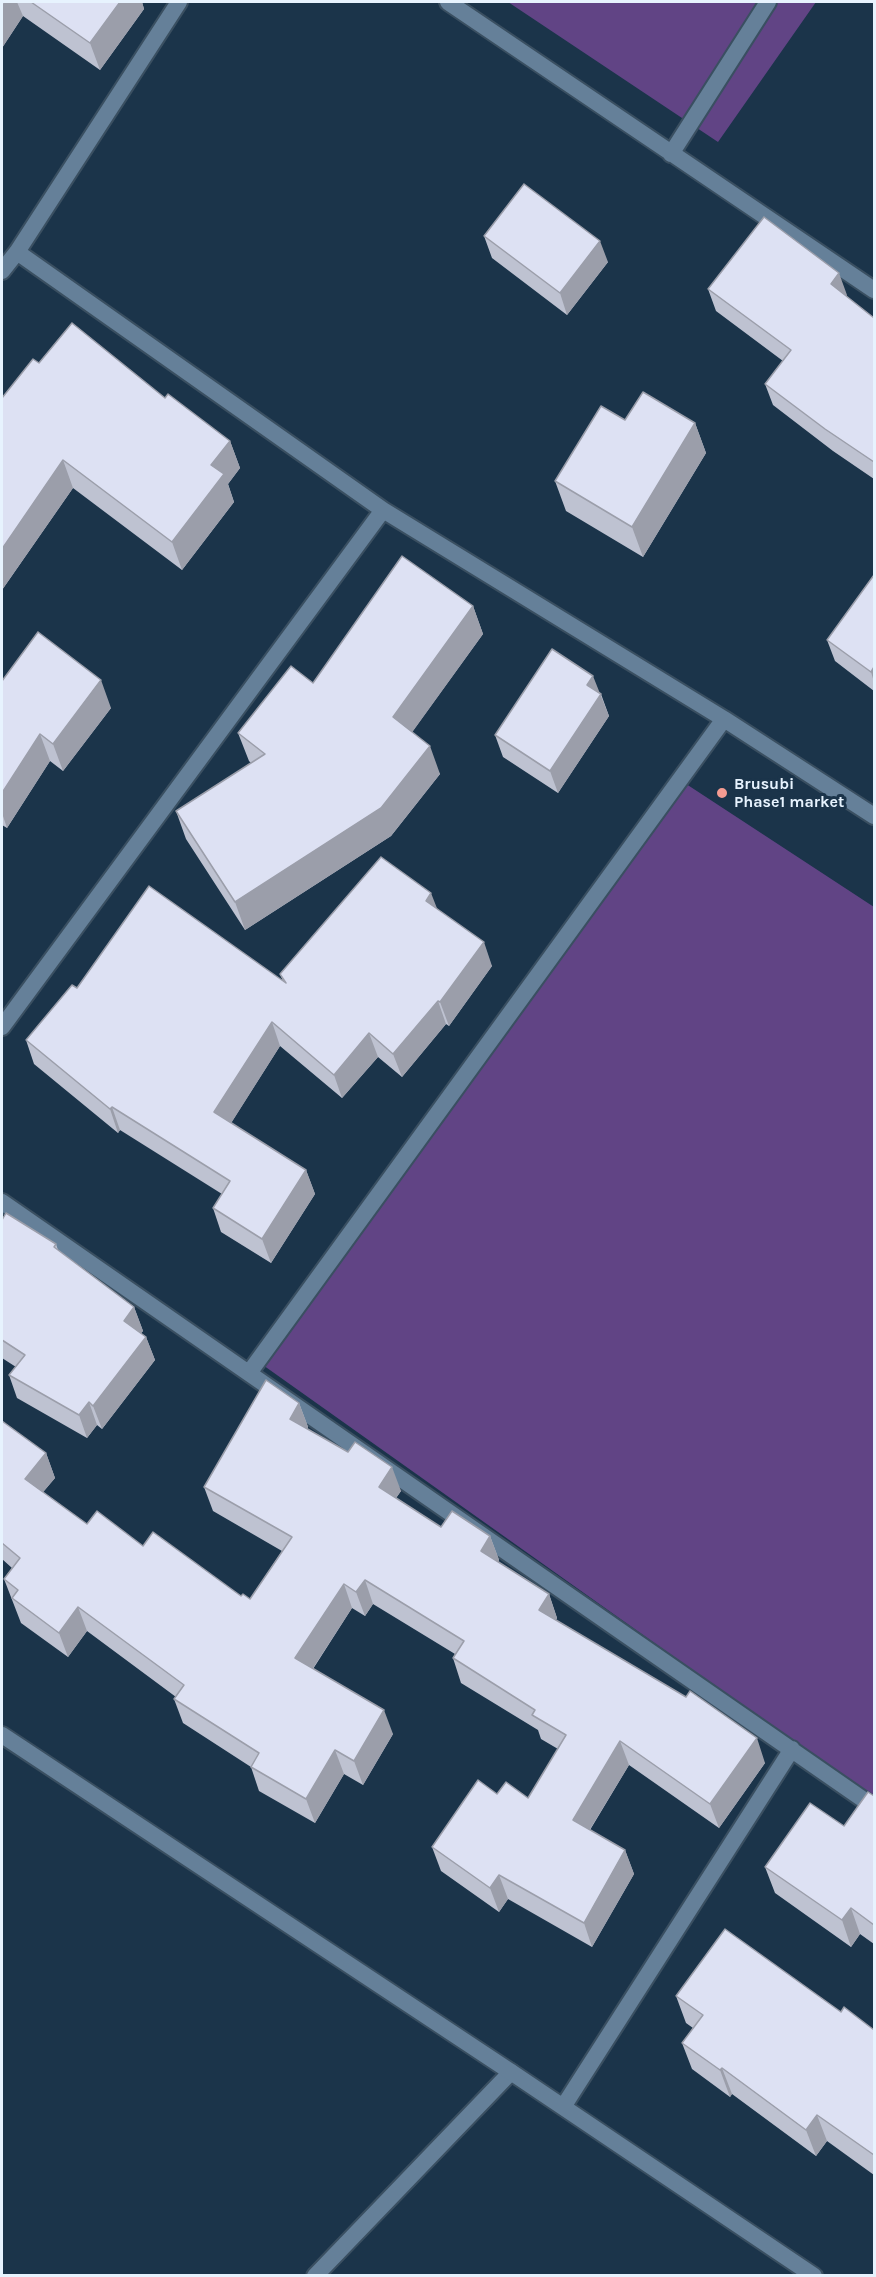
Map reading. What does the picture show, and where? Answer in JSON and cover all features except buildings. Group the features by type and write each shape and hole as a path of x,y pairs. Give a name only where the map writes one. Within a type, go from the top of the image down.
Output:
{"street":[{"path":"2,271 17,252 179,2"},
{"path":"448,2 874,290"},
{"path":"670,153 768,2"},
{"path":"17,252 384,510 724,719 874,816"},
{"path":"2,1027 384,510"},
{"path":"249,1372 724,719"},
{"path":"2,1202 874,1807"},
{"path":"2,1735 814,2276"},
{"path":"563,2107 792,1749"},
{"path":"315,2276 511,2072"}],"shaded area":[{"path":"508,2 816,2 718,142"},
{"path":"677,778 874,907 874,1799 253,1358"}],"place":[{"name":"Brusubi Phase1 market","path":"722,793"}]}
